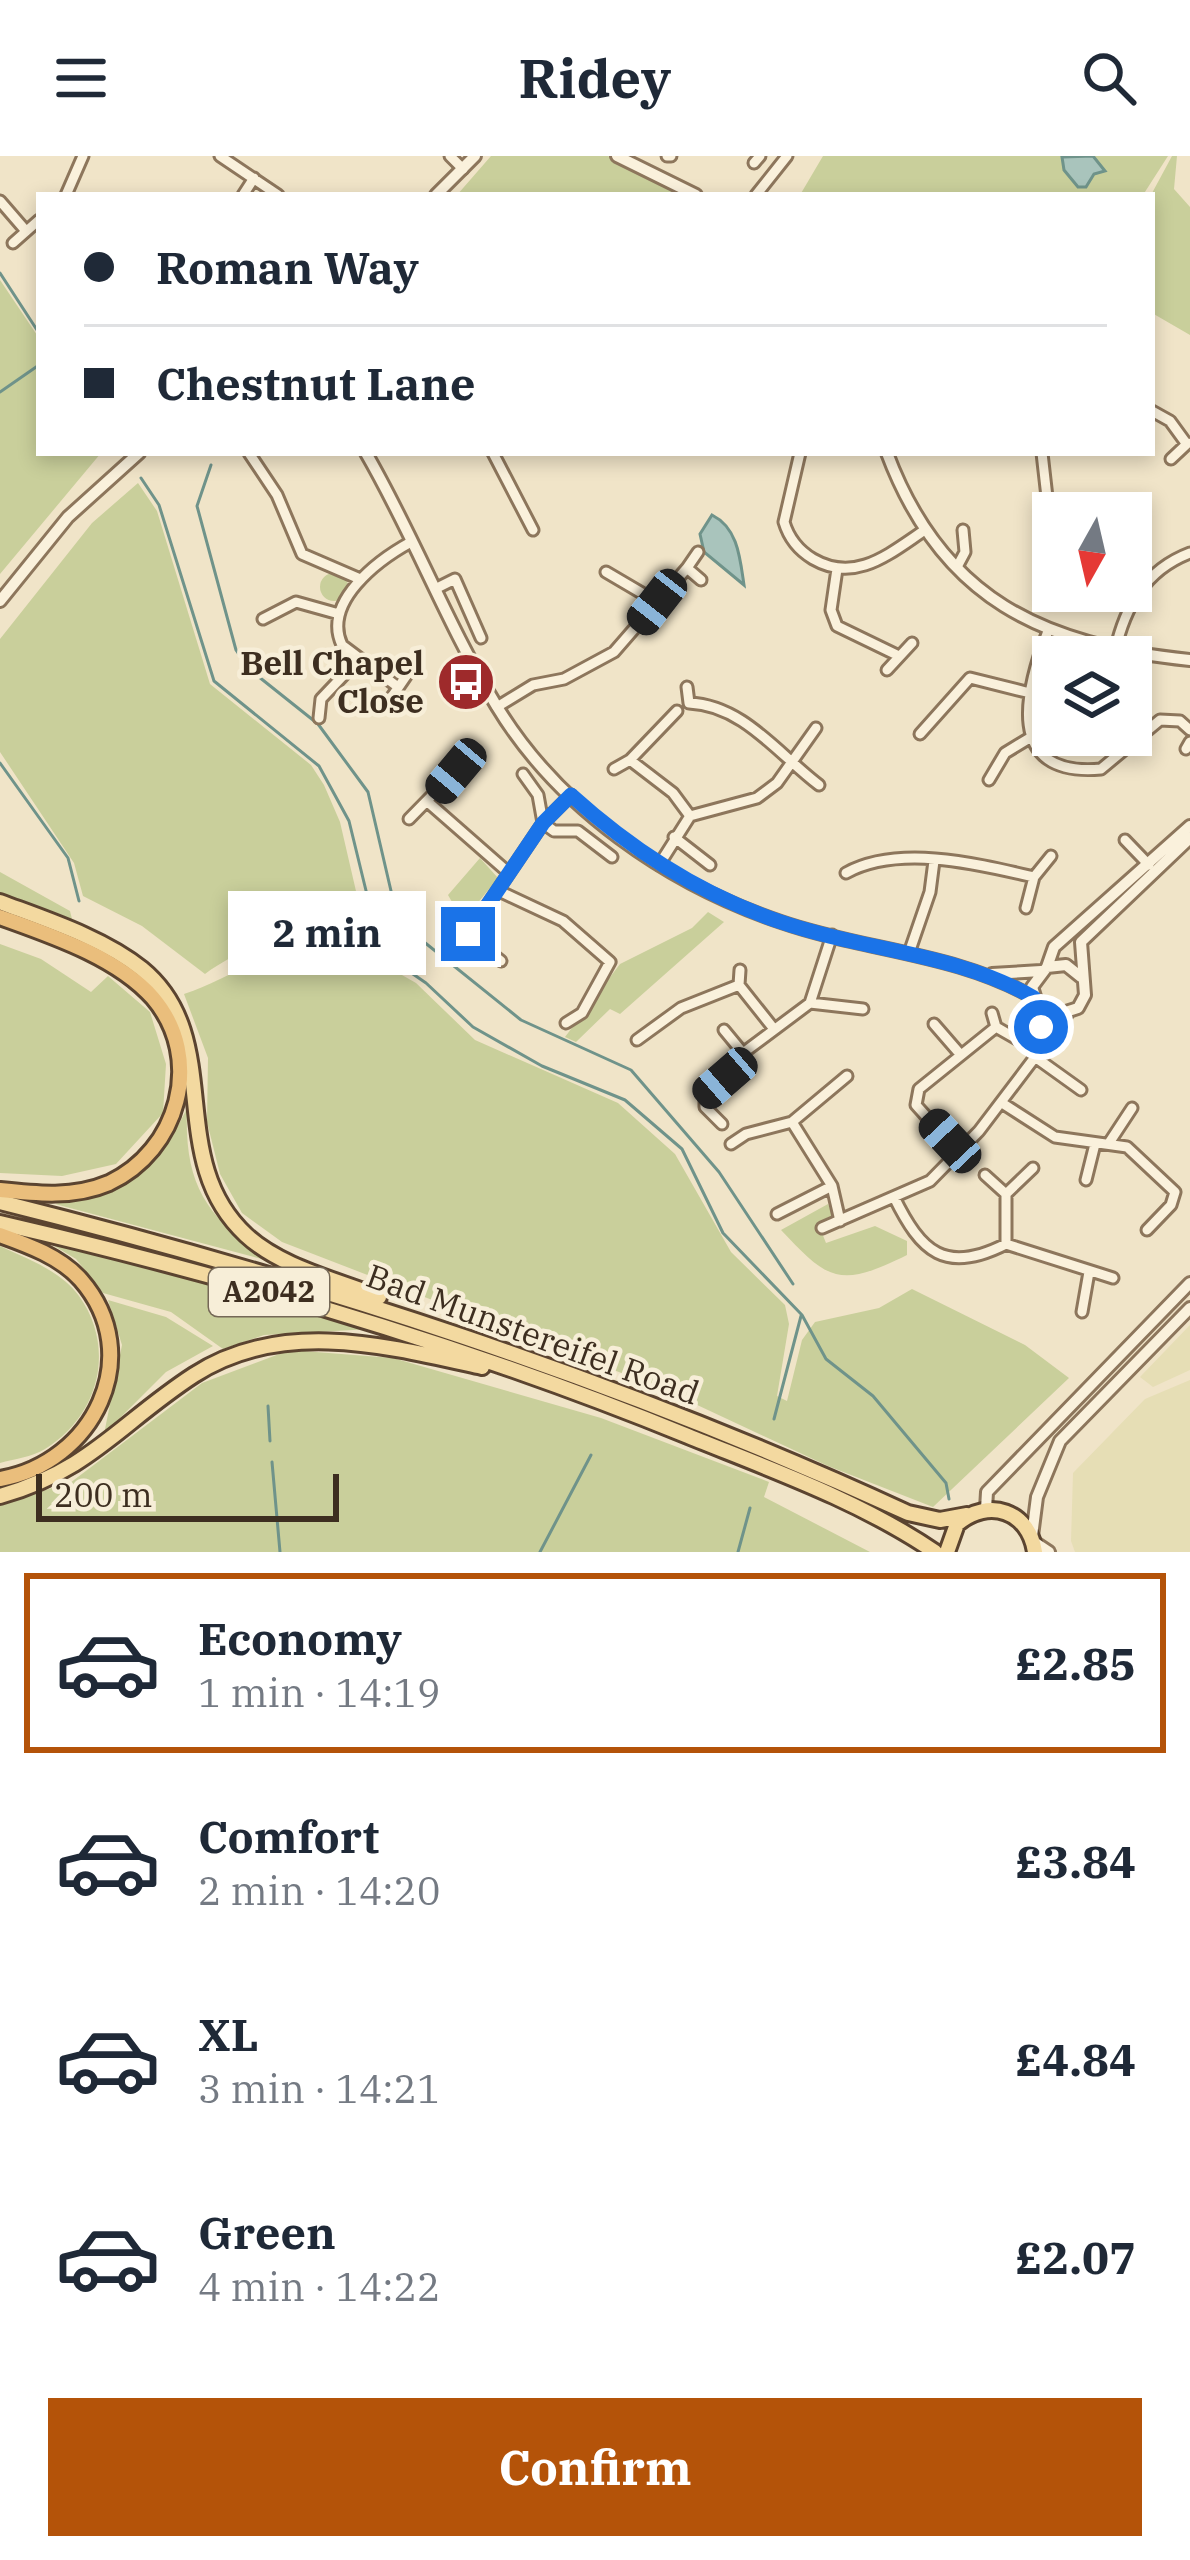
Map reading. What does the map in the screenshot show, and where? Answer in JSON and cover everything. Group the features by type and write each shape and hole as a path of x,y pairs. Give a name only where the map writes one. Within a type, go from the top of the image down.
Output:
{"highway":[{"path":"0,917 66,943 135,980 173,1031 180,1063 179,1097 167,1131 152,1154 128,1172 67,1194 0,1190"},
{"path":"0,1234 61,1263 82,1281 103,1314 111,1362 109,1388 85,1431 53,1458 0,1479"}],"main road":[{"path":"0,902 123,957 163,989 182,1024 192,1060 204,1175 246,1235 282,1258 483,1340"},
{"name":"Bad Munstereifel Road","path":"0,1202 238,1264 483,1340 644,1399 908,1513 940,1520 967,1515"},
{"name":"Bad Munstereifel Road","path":"0,1223 320,1307 533,1378 784,1475 887,1522 935,1552"},
{"path":"0,1496 47,1483 96,1454 196,1373 282,1344 358,1341 533,1378"},
{"path":"947,1552 950,1534 967,1515 986,1508 1013,1514 1034,1543"}],"street":[{"path":"66,192 83,156"},
{"path":"220,156 274,192"},
{"path":"450,156 463,169"},
{"path":"439,192 475,156"},
{"path":"617,156 690,192"},
{"path":"760,190 790,156"},
{"path":"245,192 254,178"},
{"path":"0,201 26,231"},
{"path":"13,243 36,223"},
{"path":"1155,413 1170,421 1188,443 1171,459"},
{"path":"0,601 68,517 136,456"},
{"path":"251,456 272,487 302,554 360,579"},
{"path":"368,456 497,707 571,795 659,865 764,916 992,974 1053,1016 1067,1015"},
{"path":"494,456 532,530"},
{"path":"799,456 784,511 788,534 805,554 837,569 876,563 926,530"},
{"path":"889,456 926,530 957,567 993,599 1065,636"},
{"path":"1042,456 1046,492"},
{"path":"272,487 285,479"},
{"path":"502,510 516,500"},
{"path":"957,567 965,552 963,530"},
{"path":"398,687 338,637 339,614 360,579 411,542"},
{"path":"497,707 533,685 565,679 599,662 698,551"},
{"path":"1119,636 1126,607 1162,567 1190,553"},
{"path":"686,568 701,580"},
{"path":"837,569 831,610 837,626 899,656"},
{"path":"606,572 657,602"},
{"path":"437,589 455,579 481,638"},
{"path":"275,590 284,605"},
{"path":"263,619 284,605 313,604 339,614"},
{"path":"1032,730 1026,692 1048,631"},
{"path":"887,670 911,643"},
{"path":"1152,655 1190,660"},
{"path":"319,718 321,699 359,659"},
{"path":"389,701 415,663"},
{"path":"920,734 970,678 1026,692"},
{"path":"687,687 689,703 714,704 731,713 819,784"},
{"path":"614,769 630,760 677,711"},
{"path":"1152,724 1180,721 1190,730"},
{"path":"659,865 690,816 757,798 777,782 816,728"},
{"path":"1010,777 993,775 1005,753 1032,737"},
{"path":"1051,756 1058,764 1082,771 1118,756"},
{"path":"630,760 673,793 690,816"},
{"path":"409,819 456,771"},
{"path":"523,774 538,795 543,823 554,831 578,830 612,857"},
{"path":"468,934 543,823 571,795"},
{"path":"429,803 509,873"},
{"path":"1035,1056 1032,987 1054,947 1190,826"},
{"path":"674,837 710,865"},
{"path":"822,1228 930,1180 960,1154 1083,1000 1078,956 1088,933 1190,838"},
{"path":"1125,840 1149,865"},
{"path":"861,847 865,863"},
{"path":"1026,908 1034,878 1051,856"},
{"path":"909,953 931,892 934,861"},
{"path":"846,873 865,863 934,861 1034,878"},
{"path":"499,891 563,922 610,962 582,1013 566,1024"},
{"path":"454,923 501,961"},
{"path":"589,943 599,932"},
{"path":"722,1124 705,1107 705,1096 743,1052 810,1003 832,935"},
{"path":"992,974 1066,965 1081,977"},
{"path":"740,970 740,985 775,1029"},
{"path":"637,1040 708,994 740,985"},
{"path":"810,1003 863,1010"},
{"path":"847,1011 848,1026"},
{"path":"992,1013 997,1027 1017,1039"},
{"path":"636,1019 649,1031"},
{"path":"934,1024 960,1054"},
{"path":"960,1154 916,1105 919,1089 997,1027"},
{"path":"724,1030 743,1052"},
{"path":"1035,1056 1081,1090"},
{"path":"731,1144 792,1122 847,1076"},
{"path":"1001,1103 1035,1130 1126,1147 1174,1192"},
{"path":"1109,1143 1132,1108"},
{"path":"792,1122 832,1186 840,1221"},
{"path":"1086,1180 1095,1144"},
{"path":"1006,1244 1006,1194 1033,1168"},
{"path":"985,1175 1006,1194"},
{"path":"777,1214 832,1186"},
{"path":"1174,1192 1190,1188"},
{"path":"1147,1230 1171,1205 1174,1192"},
{"path":"894,1197 914,1236 940,1256 981,1256 1006,1244 1112,1278"},
{"path":"1082,1312 1089,1272"},
{"path":"986,1508 987,1492 1190,1283"},
{"path":"1049,1552 1034,1543 1037,1497 1060,1441 1190,1308"}],"shaded area":[{"path":"1190,1325 1190,1370 1153,1387 1140,1377"},
{"path":"1190,1380 1190,1552 1075,1552 1071,1541 1073,1473 1145,1399"}],"green space":[{"path":"491,156 608,156 679,192 460,192"},
{"path":"823,156 1168,156 1145,192 802,192"},
{"path":"1172,156 1177,156 1174,189 1190,207 1190,335 1155,315 1153,192"},
{"path":"0,280 36,334 36,456 98,456 0,574"},
{"path":"138,483 157,511 210,684 311,765 324,785 340,822 362,917 358,932 318,929 278,937 205,974 142,926 83,896 74,863 0,752 0,639 92,523"},
{"path":"334,573 344,577 348,587 344,597 334,601 324,597 320,587 324,577"},
{"path":"480,858 498,878 463,921 448,895"},
{"path":"0,872 70,911 72,919 0,894"},
{"path":"708,912 724,922 620,1014 610,1009 576,1042 565,1037 620,964 692,928"},
{"path":"339,939 416,983 475,1040 618,1103 675,1154 731,1252 785,1305 789,1324 777,1396 787,1401 802,1340 815,1322 879,1308 912,1289 1025,1345 1069,1378 933,1507 828,1466 663,1389 282,1242 242,1213 220,1174 207,1122 208,1058 184,994 297,945"},
{"path":"0,944 41,959 91,992 108,976 150,1012 166,1064 163,1113 116,1164 62,1176 0,1173"},
{"path":"187,1108 190,1159 204,1198 230,1230 269,1261 55,1204 102,1192 136,1176 163,1149"},
{"path":"828,1204 833,1215 820,1228 826,1243 875,1226 907,1241 907,1255 850,1275 824,1269 781,1230"},
{"path":"46,1241 173,1270 371,1329 264,1335 223,1349 171,1312 103,1293 76,1259"},
{"path":"0,1246 42,1266 79,1296 91,1316 99,1359 89,1401 63,1435 40,1452 0,1463"},
{"path":"108,1300 166,1317 213,1346 166,1372 104,1434 122,1345"},
{"path":"290,1350 393,1358 601,1418 769,1482 764,1497 870,1552 0,1552 0,1503 70,1483 202,1383"}],"water":[{"path":"1093,156 1105,171 1094,174 1086,187 1078,187 1064,170 1062,157"},
{"path":"712,515 732,536 744,585 704,552 700,534"}],"waterway":[{"path":"0,273 36,328"},
{"path":"0,392 36,367"},
{"path":"211,465 197,506 236,650 249,669 318,724 368,792 398,921 521,1020 631,1070 719,1172 793,1284"},
{"path":"141,478 159,505 214,681 319,766 349,821 381,952 426,983 473,1027 542,1066 625,1100 682,1149 723,1233 802,1315 826,1359 873,1396 946,1483 949,1499"},
{"path":"0,763 68,858 79,901"},
{"path":"774,1419 801,1316"},
{"path":"268,1406 270,1441"},
{"path":"540,1552 591,1455"},
{"path":"272,1462 280,1552"},
{"path":"738,1552 750,1508"}],"place":[{"name":"Bell Chapel Close","path":"466,682"}],"route":[{"path":"468,934 543,823 571,795 611,832 708,892 783,923 992,974 1034,998 1041,1027"}]}
